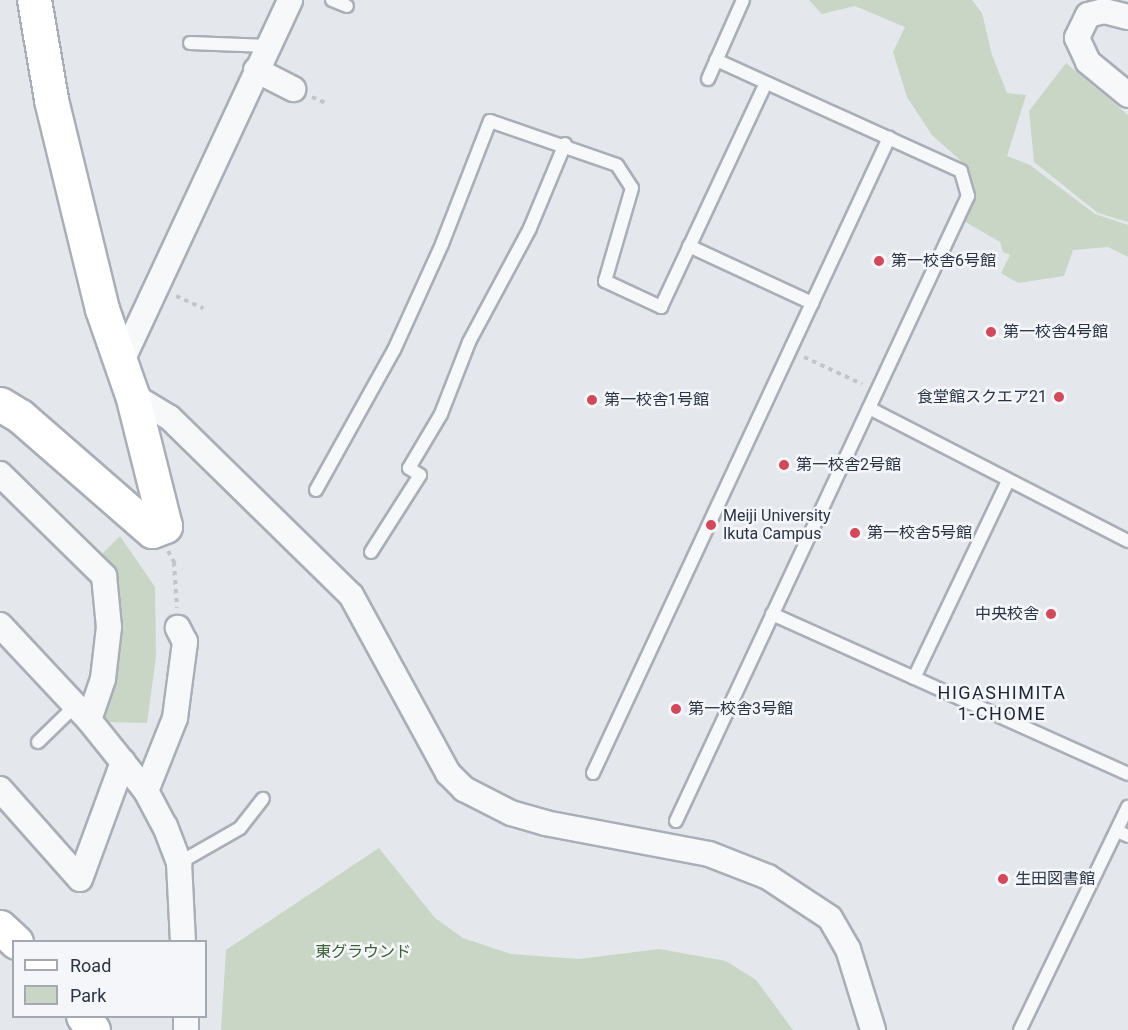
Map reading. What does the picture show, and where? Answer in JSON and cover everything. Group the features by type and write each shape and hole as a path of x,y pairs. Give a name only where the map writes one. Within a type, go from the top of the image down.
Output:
{"street":[{"path":"0,405 20,416 152,531 165,526 132,395 102,309 54,111 33,0"},
{"path":"121,363 290,0"},
{"path":"1128,17 1104,11 1089,15 1077,38 1088,62 1128,95"},
{"path":"256,70 294,89"},
{"path":"132,395 170,418 351,595 448,773 464,789 512,813 545,823 709,854 768,877 830,918 848,949 873,1030"},
{"path":"0,474 104,576 109,627 103,679 82,713"},
{"path":"0,625 82,713 146,791 165,826 179,863 183,940"},
{"path":"146,791 175,718 185,642 178,628"},
{"path":"0,789 80,879 123,762"},
{"path":"0,927 14,940"},
{"path":"84,1018 93,1030"}],"lane":[{"path":"332,0 346,6"},
{"path":"708,79 743,0"},
{"path":"190,43 268,46"},
{"path":"676,821 968,196 961,171 716,60"},
{"path":"316,490 394,350 442,244 490,121 565,144 617,165 632,188 605,280 661,307 766,83"},
{"path":"593,773 889,138"},
{"path":"371,552 420,475 409,468 441,414 470,342 530,228 565,144"},
{"path":"689,246 812,303"},
{"path":"869,408 1128,541"},
{"path":"914,678 1008,481"},
{"path":"772,614 1128,774"},
{"path":"38,742 82,713"},
{"path":"179,863 240,828 263,799"},
{"path":"1020,1030 1122,833 1128,807"}],"path":[{"path":"815,362 877,391"},
{"path":"157,529 174,562 178,628"}],"green space":[{"path":"809,0 972,0 982,13 992,55 1007,93 1026,95 1007,156 1030,165 1095,214 1128,225 1128,257 1108,247 1073,250 1064,276 1018,283 1001,273 1010,255 1003,252 1000,242 964,221 974,188 961,161 932,135 907,97 893,52 905,27 855,6 822,14"},
{"path":"1066,63 1128,115 1128,222 1098,213 1034,162 1029,111"},
{"path":"120,536 155,587 156,657 147,723 102,722 99,711 100,556"},
{"name":"東グラウンド","path":"379,848 435,918 463,938 511,954 579,959 659,949 726,961 756,980 793,1030 221,1030 226,950"}],"place":[{"name":"第一校舎6号館","path":"879,261"},
{"name":"第一校舎4号館","path":"991,332"},
{"name":"食堂館スクエア21","path":"1059,397"},
{"name":"第一校舎1号館","path":"592,400"},
{"name":"第一校舎2号館","path":"784,465"},
{"name":"Meiji University Ikuta Campus","path":"711,525"},
{"name":"第一校舎5号館","path":"855,533"},
{"name":"中央校舎","path":"1051,614"},
{"name":"第一校舎3号館","path":"676,709"},
{"name":"生田図書館","path":"1003,879"}],"district":[{"name":"HIGASHIMITA 1-CHOME","path":"1002,704"}]}
